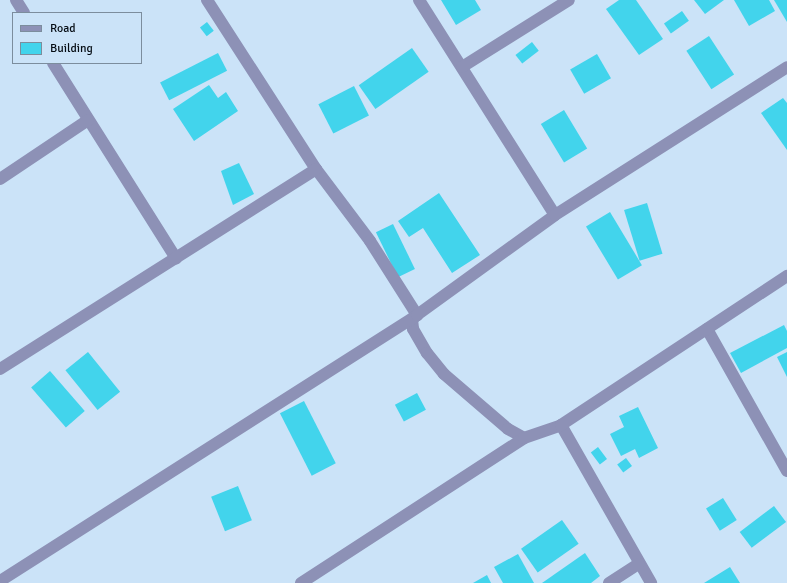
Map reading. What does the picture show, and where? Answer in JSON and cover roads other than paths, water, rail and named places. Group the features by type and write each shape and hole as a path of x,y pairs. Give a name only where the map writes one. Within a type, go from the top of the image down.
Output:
{"street":[{"path":"16,0 23,12"},
{"path":"207,0 316,169 370,241 417,316"},
{"path":"419,0 555,215"},
{"path":"462,67 569,0"},
{"path":"55,64 88,120 176,258"},
{"path":"524,438 508,429 444,374 427,353 413,329 412,319 555,215 787,67"},
{"path":"0,179 88,120"},
{"path":"0,368 316,169"},
{"path":"302,583 524,438 560,425 787,276"},
{"path":"0,581 417,316"},
{"path":"706,329 787,471"},
{"path":"560,425 638,564 651,583"},
{"path":"608,583 638,564"}]}
